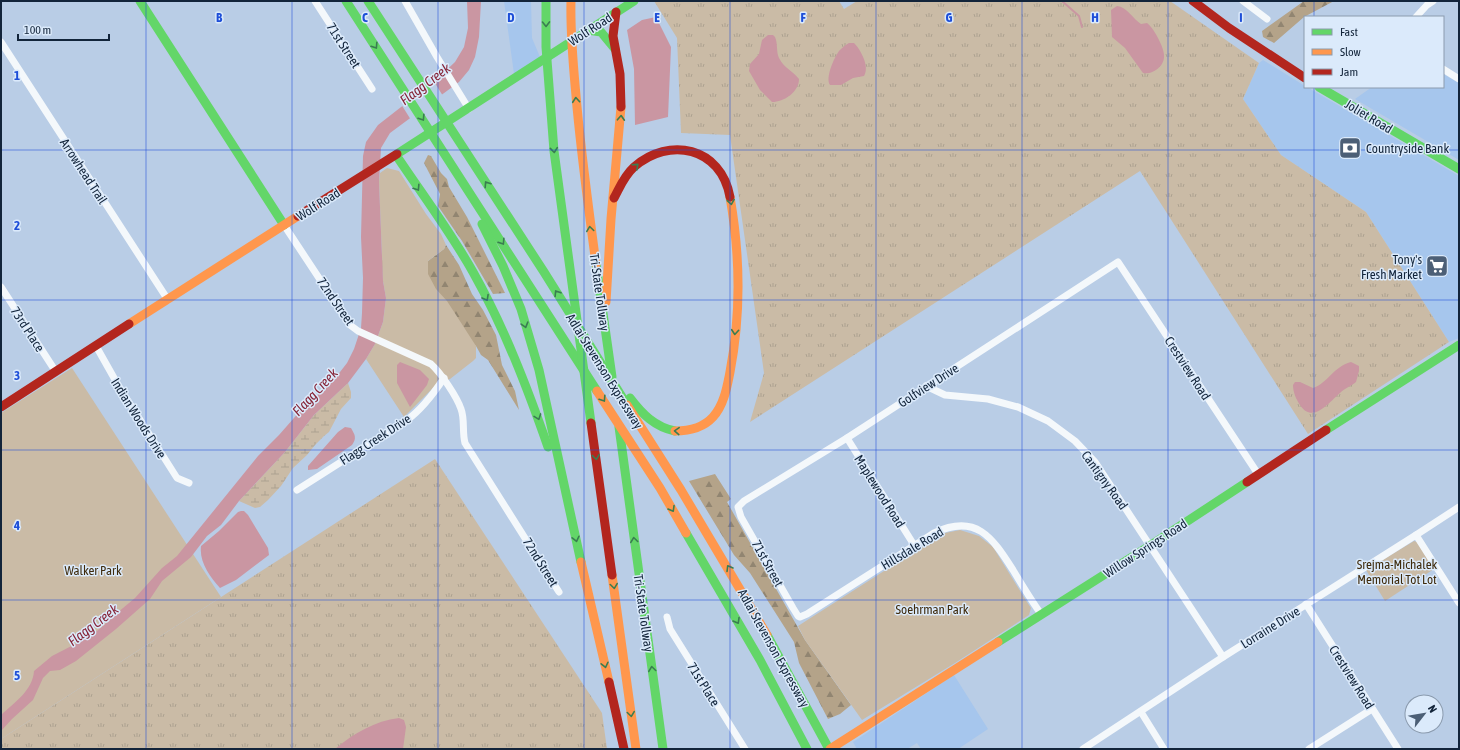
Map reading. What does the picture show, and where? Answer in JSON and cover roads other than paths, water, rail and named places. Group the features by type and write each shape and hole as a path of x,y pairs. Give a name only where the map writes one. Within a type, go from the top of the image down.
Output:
{"main road":[{"name":"72nd Street","path":"140,1 284,225"},
{"name":"Adlai Stevenson Expressway","path":"346,1 660,488 760,660 806,749"},
{"name":"Adlai Stevenson Expressway","path":"368,1 464,148 681,490 739,586 830,749"},
{"path":"373,1 405,59"},
{"name":"Tri-State Tollway","path":"546,1 546,47 554,150 636,749"},
{"name":"Tri-State Tollway","path":"571,1 570,32 580,148 590,231 605,323 663,749"},
{"name":"Wolf Road","path":"1,407 284,225 348,186 634,1"},
{"path":"1193,1 1229,28 1304,77"},
{"path":"605,323 611,219 614,198 621,102 620,74 613,36 616,12"},
{"path":"588,30 601,32 616,50"},
{"name":"Joliet Road","path":"1322,88 1459,169"},
{"path":"592,350 638,409 654,423 670,430 679,432 688,431 705,425 717,413 725,398 732,366 738,276 730,197 723,175 711,160 701,154 686,150 664,150 645,158 627,174 614,198"},
{"path":"396,155 459,248 492,308 523,377 566,501"},
{"path":"458,174 503,266 521,309 539,370 566,501 624,749"},
{"name":"Willow Springs Road","path":"830,749 1151,545 1258,474 1458,349"}],"street":[{"name":"71st Street","path":"315,1 372,89"},
{"path":"405,1 468,108"},
{"path":"1243,1 1267,19"},
{"path":"1417,16 1427,4 1433,1"},
{"name":"Arrowhead Trail","path":"1,42 168,300"},
{"path":"1444,70 1459,79"},
{"name":"72nd Street","path":"284,225 350,325 358,331 431,364 439,371 461,408 465,443 559,592"},
{"name":"Golfview Drive","path":"738,507 744,501 847,438 1118,262"},
{"name":"Crestview Road","path":"1118,262 1258,474"},
{"name":"73rd Place","path":"1,287 56,372"},
{"name":"Indian Woods Drive","path":"96,346 118,386 177,478 189,484"},
{"name":"Flagg Creek Drive","path":"297,490 414,415 433,394 444,378"},
{"name":"Cantigny Road","path":"926,386 946,395 988,399 1018,407 1048,421 1076,441 1095,462 1223,656"},
{"name":"Maplewood Road","path":"847,438 914,545"},
{"name":"71st Street","path":"738,507 741,516 793,608 800,617"},
{"name":"Lorraine Drive","path":"1083,749 1141,712 1223,656 1459,507"},
{"name":"Hillsdale Road","path":"800,617 934,533 953,526 968,526 977,528 988,536 995,544 1041,614"},
{"path":"1416,535 1459,603"},
{"name":"Crestview Road","path":"1306,604 1398,749"},
{"name":"71st Place","path":"666,617 670,629 746,749"},
{"path":"1309,749 1372,709"},
{"path":"1141,712 1164,749"}],"waterway":[{"path":"1062,1 1079,16 1082,27"}],"place":[{"name":"Countryside Bank","path":"1350,148"},
{"name":"Tony's Fresh Market","path":"1437,266"}],"water label":[{"name":"Flagg Creek","path":"425,84"},
{"name":"Flagg Creek","path":"315,392"},
{"name":"Flagg Creek","path":"93,625"}],"park label":[{"name":"Walker Park","path":"93,570"},
{"name":"Srejma-Michalek Memorial Tot Lot","path":"1397,572"},
{"name":"Soehrman Park","path":"932,609"}]}
